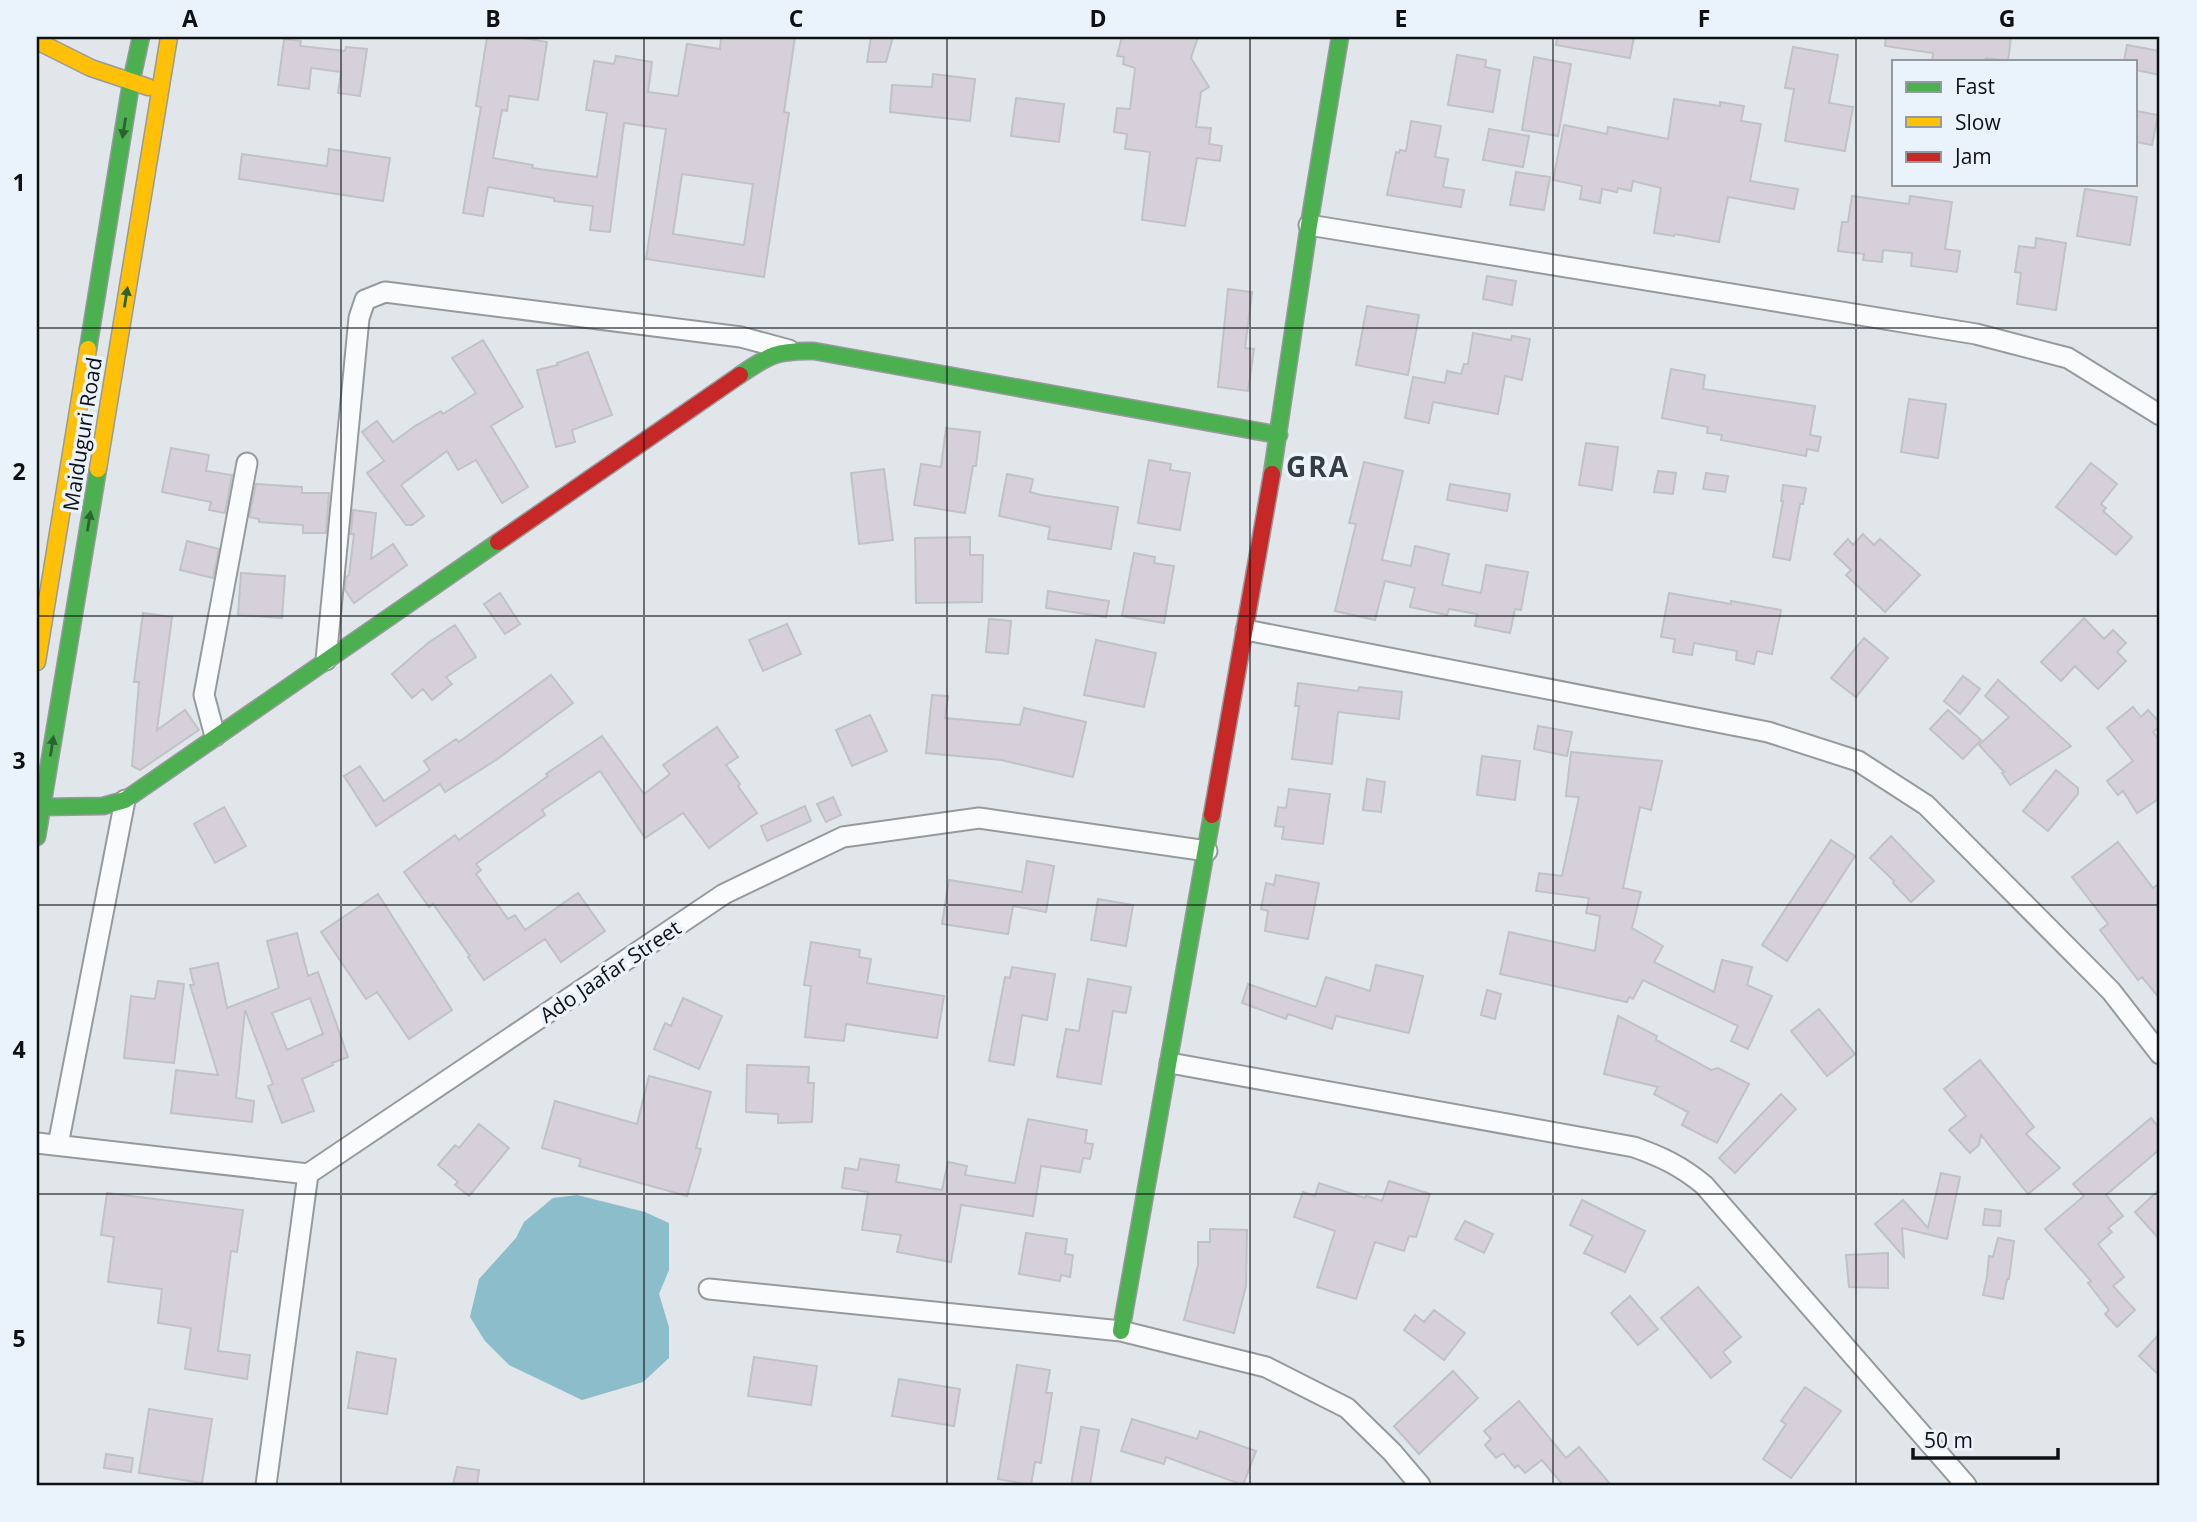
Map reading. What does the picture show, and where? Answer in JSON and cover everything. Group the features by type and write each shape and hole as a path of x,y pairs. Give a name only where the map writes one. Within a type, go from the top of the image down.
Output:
{"main road":[{"name":"Maiduguri Road","path":"37,662 131,83 141,37"},
{"name":"Maiduguri Road","path":"37,837 169,37"},
{"path":"1121,1331 1246,630 1340,37"},
{"path":"37,41 70,59 131,83 160,89"},
{"path":"42,807 103,806 125,800 766,357 789,351 814,351 1279,435"}],"street":[{"path":"1309,225 1976,334 2068,358 2160,415"},
{"path":"326,660 359,318 365,300 385,292 741,337 789,351"},
{"path":"215,736 204,695 247,463"},
{"path":"1246,630 1768,732 1858,761 1926,805 2111,991 2160,1054"},
{"path":"58,1145 125,800"},
{"name":"Ado Jaafar Street","path":"308,1174 724,894 843,837 979,818 1207,851"},
{"path":"1170,1063 1634,1147 1663,1157 1686,1170 1704,1185 1966,1485"},
{"path":"37,1143 308,1174 266,1485"},
{"path":"709,1289 1121,1331 1266,1367 1346,1408 1392,1452 1420,1485"}],"water":[{"path":"577,1195 645,1212 669,1223 669,1270 659,1294 669,1327 669,1358 643,1382 582,1400 509,1365 485,1341 470,1317 479,1279 516,1238 524,1222 553,1198"}],"building":[{"path":"487,37 518,37 547,42 538,100 509,96 507,111 502,110 493,158 533,165 532,168 597,177 607,113 586,110 594,61 614,64 616,56 652,62 648,92 678,96 687,44 720,49 721,37 795,37 784,112 789,113 764,277 646,259 666,129 624,123 610,232 590,230 593,206 488,187 483,216 463,213 481,107 476,106","holes":["682,174 753,184 744,245 673,234"]},
{"path":"871,37 893,37 886,62 867,62"},
{"path":"1122,37 1198,37 1191,58 1209,87 1201,92 1196,127 1211,128 1209,144 1222,146 1220,161 1197,158 1185,226 1142,220 1150,152 1125,149 1127,134 1114,132 1117,108 1130,109 1135,68 1123,64 1124,57 1117,56"},
{"path":"1557,37 1634,37 1630,58 1556,45"},
{"path":"1886,37 2011,37 2008,60 1932,60 1933,53 1885,46"},
{"path":"284,39 301,41 300,46 345,51 346,47 367,49 360,96 338,93 341,72 311,68 309,89 278,85"},
{"path":"2127,45 2160,51 2160,75 2138,70 2138,60 2124,60"},
{"path":"1793,47 1838,55 1829,103 1853,107 1845,151 1785,141 1794,89 1785,88"},
{"path":"1457,55 1486,60 1485,67 1500,70 1493,112 1448,105"},
{"path":"1534,57 1571,64 1558,136 1522,130"},
{"path":"933,74 975,79 970,121 890,112 892,85 932,87"},
{"path":"1016,98 1064,104 1059,142 1011,136"},
{"path":"1674,99 1720,106 1720,102 1744,106 1741,121 1761,124 1750,181 1798,189 1794,209 1728,197 1719,242 1654,233 1661,188 1633,181 1631,191 1602,189 1600,203 1580,199 1582,186 1553,180 1564,125 1607,134 1608,127 1668,139"},
{"path":"2138,111 2158,115 2152,145 2138,142"},
{"path":"1411,121 1441,126 1435,157 1448,159 1443,187 1464,190 1461,207 1387,195 1396,152 1406,151"},
{"path":"1489,129 1529,136 1523,167 1483,160"},
{"path":"329,149 390,158 383,201 239,179 242,154 327,166"},
{"path":"1516,172 1550,177 1544,210 1510,205"},
{"path":"2085,189 2137,197 2130,245 2077,236"},
{"path":"1852,196 1909,204 1910,196 1952,202 1945,249 1960,251 1957,272 1911,266 1912,253 1883,250 1882,262 1863,260 1864,254 1838,251 1842,222 1848,222"},
{"path":"2036,238 2066,243 2056,310 2017,304 2021,273 2015,272 2019,246 2035,248"},
{"path":"1487,276 1516,281 1512,305 1483,299"},
{"path":"1228,289 1252,292 1245,348 1254,349 1248,391 1218,387"},
{"path":"1367,306 1419,315 1408,375 1356,365"},
{"path":"1473,333 1511,340 1512,336 1530,339 1522,380 1505,376 1498,414 1433,402 1429,423 1405,418 1413,377 1445,383 1447,371 1461,374 1464,364 1468,364"},
{"path":"483,340 523,407 491,426 528,487 502,503 476,460 458,470 447,451 401,485 424,516 412,525 406,525 367,473 384,461 362,432 377,421 393,442 415,426 441,411 443,414 476,393 452,358"},
{"path":"588,352 612,415 572,430 575,442 556,447 537,370 558,365 557,363"},
{"path":"1671,369 1705,375 1703,389 1815,406 1810,435 1821,437 1818,451 1807,449 1806,456 1721,440 1722,435 1707,433 1708,427 1662,418"},
{"path":"1909,399 1946,404 1938,458 1901,452"},
{"path":"946,428 980,432 976,466 973,466 965,513 914,505 921,464 941,467"},
{"path":"1586,443 1618,447 1612,490 1579,485"},
{"path":"171,448 209,455 206,471 232,475 225,513 209,510 211,502 162,492"},
{"path":"1149,460 1171,464 1170,470 1190,473 1180,530 1138,523"},
{"path":"1364,462 1403,471 1382,560 1411,566 1415,546 1449,554 1442,585 1481,593 1486,565 1528,572 1521,610 1515,609 1510,633 1475,626 1477,614 1449,609 1447,615 1410,607 1415,588 1385,581 1375,620 1335,611 1356,524 1349,523"},
{"path":"2091,463 2117,484 2101,504 2106,508 2103,511 2132,537 2116,555 2056,507"},
{"path":"884,469 893,540 859,544 851,473"},
{"path":"1658,471 1676,473 1673,494 1654,492"},
{"path":"1706,473 1728,476 1725,492 1703,489"},
{"path":"1007,474 1033,479 1030,492 1118,507 1111,549 1048,539 1050,527 999,516"},
{"path":"256,484 302,487 302,493 329,493 326,533 303,533 303,525 259,522 259,519 249,517"},
{"path":"1450,484 1510,494 1507,511 1447,500"},
{"path":"1783,485 1806,488 1803,504 1800,504 1790,560 1773,557 1783,501"},
{"path":"353,510 376,513 371,559 393,544 407,565 354,603 345,590 354,534 351,534"},
{"path":"1863,534 1874,545 1880,539 1920,575 1885,612 1846,575 1851,570 1834,554 1848,539 1853,545"},
{"path":"970,537 970,555 983,555 982,602 916,603 915,538"},
{"path":"187,541 219,549 213,578 180,570"},
{"path":"1134,553 1155,557 1154,563 1174,566 1164,623 1122,616"},
{"path":"241,573 285,576 282,618 238,615"},
{"path":"1048,591 1109,601 1106,617 1046,608"},
{"path":"500,593 520,624 505,634 484,604"},
{"path":"1669,593 1781,610 1772,654 1757,651 1754,664 1736,660 1737,651 1694,643 1692,655 1673,652 1675,639 1661,637"},
{"path":"143,613 172,617 157,730 185,710 199,730 140,770 132,766 139,682 134,682"},
{"path":"2084,618 2104,639 2113,630 2126,643 2117,652 2126,661 2098,689 2075,666 2061,681 2041,662"},
{"path":"989,619 1011,621 1008,654 986,652"},
{"path":"787,624 801,654 763,671 749,640"},
{"path":"455,625 476,657 446,677 452,684 432,700 423,689 412,698 392,674 428,643"},
{"path":"1864,638 1888,658 1856,697 1831,678"},
{"path":"1096,640 1156,653 1144,707 1084,695"},
{"path":"551,675 573,703 496,760 445,792 440,784 376,826 344,776 360,766 384,801 430,770 424,761 456,739 459,742"},
{"path":"1963,676 1980,689 1960,714 1944,701"},
{"path":"1998,680 2071,746 2010,785 2002,773 2004,772 1979,745 2009,717 1985,696"},
{"path":"1298,683 1358,691 1359,687 1402,692 1399,719 1338,712 1332,764 1292,759 1299,706 1295,706"},
{"path":"932,695 948,696 945,718 1020,725 1024,708 1086,722 1073,777 1001,760 926,753"},
{"path":"2133,707 2141,717 2148,710 2160,723 2153,732 2160,741 2160,798 2137,813 2123,791 2118,795 2107,781 2133,761 2107,728"},
{"path":"1948,710 1981,740 1963,759 1930,729"},
{"path":"870,715 887,751 852,766 836,730"},
{"path":"1538,726 1572,732 1567,756 1534,749"},
{"path":"717,727 738,757 726,765 757,813 709,848 683,813 645,838 600,771 542,810 545,815 476,864 481,870 476,874 508,919 515,915 525,930 578,893 605,931 561,962 545,939 484,980 433,904 429,907 404,872 455,835 459,840 548,776 546,774 602,736 644,794 670,774 663,765"},
{"path":"1571,752 1662,761 1651,810 1640,807 1623,888 1641,892 1632,928 1663,946 1654,962 1714,992 1722,960 1752,967 1747,985 1772,996 1748,1049 1731,1041 1738,1026 1643,980 1633,999 1629,997 1627,1002 1500,974 1509,932 1595,951 1600,916 1586,913 1589,898 1536,891 1539,873 1562,876 1579,797 1566,796"},
{"path":"1482,756 1520,761 1515,800 1477,795"},
{"path":"2056,770 2078,788 2078,794 2048,831 2023,811"},
{"path":"1367,779 1385,782 1381,812 1363,810"},
{"path":"1289,789 1330,794 1323,844 1282,839 1284,827 1275,826 1278,807 1286,808"},
{"path":"833,797 841,815 826,822 817,804"},
{"path":"805,806 811,821 767,841 761,826"},
{"path":"224,807 246,846 215,863 194,824"},
{"path":"1891,836 1934,881 1911,902 1870,858"},
{"path":"1831,840 1855,856 1787,961 1762,945"},
{"path":"2118,842 2153,888 2160,883 2160,999 2142,977 2138,980 2100,930 2108,924 2072,877"},
{"path":"1027,861 1054,866 1046,912 1013,906 1008,934 942,924 949,880 1022,892"},
{"path":"1276,875 1319,883 1308,939 1265,931 1268,911 1261,909 1266,883 1274,885"},
{"path":"378,894 452,1010 409,1039 377,992 366,999 321,932"},
{"path":"1098,899 1133,905 1126,946 1091,940"},
{"path":"297,933 308,976 318,972 348,1057 302,1079 314,1111 282,1123 268,1086 273,1084 245,1010 236,1098 254,1101 252,1122 171,1113 176,1070 218,1075 190,985 194,985 190,969 218,963 227,1008 279,988 267,941","holes":["310,998 323,1034 287,1050 272,1013"]},
{"path":"811,942 860,950 859,957 871,959 867,983 944,996 937,1038 846,1024 844,1041 805,1037 811,986 804,985"},
{"path":"1376,965 1423,976 1409,1033 1336,1016 1332,1029 1288,1014 1286,1019 1242,1003 1248,984 1316,1007 1326,977 1370,991"},
{"path":"1012,967 1055,974 1047,1020 1022,1015 1014,1065 989,1061 1005,977 1010,978"},
{"path":"1088,979 1131,987 1126,1013 1113,1011 1101,1084 1057,1077 1066,1029 1079,1031"},
{"path":"158,981 184,984 174,1063 124,1058 131,996 155,999"},
{"path":"1487,990 1501,994 1495,1019 1481,1015"},
{"path":"683,998 722,1016 699,1069 654,1049 665,1023 671,1026"},
{"path":"1819,1009 1855,1054 1827,1076 1791,1031"},
{"path":"1618,1016 1657,1036 1656,1040 1711,1070 1718,1068 1749,1084 1717,1143 1682,1125 1688,1112 1654,1094 1658,1087 1604,1074"},
{"path":"1980,1060 2034,1127 2026,1134 2060,1168 2028,1194 1981,1135 1979,1145 1970,1153 1949,1130 1966,1116 1944,1089"},
{"path":"747,1065 809,1067 808,1083 814,1083 812,1122 778,1123 778,1114 746,1112"},
{"path":"649,1076 711,1092 696,1148 701,1149 687,1196 579,1166 581,1159 542,1148 555,1101 637,1124"},
{"path":"1781,1094 1796,1109 1735,1173 1719,1158"},
{"path":"2151,1118 2160,1129 2160,1149 2106,1195 2123,1216 2108,1228 2112,1232 2098,1244 2124,1277 2113,1286 2135,1310 2117,1327 2105,1314 2109,1310 2088,1283 2091,1281 2045,1229 2084,1196 2073,1184"},
{"path":"1028,1119 1087,1130 1085,1143 1093,1144 1090,1159 1083,1158 1080,1172 1041,1166 1033,1216 961,1205 951,1262 897,1252 901,1235 862,1230 868,1192 842,1188 845,1168 858,1170 860,1159 899,1165 896,1182 942,1190 948,1162 967,1166 965,1175 1015,1183"},
{"path":"479,1124 509,1148 469,1196 455,1185 458,1182 438,1165 455,1145 459,1148"},
{"path":"1941,1173 1960,1177 1947,1239 1902,1228 1904,1257 1875,1224 1903,1200 1928,1228"},
{"path":"1389,1181 1430,1194 1416,1237 1409,1236 1404,1251 1375,1242 1356,1299 1317,1287 1335,1231 1294,1217 1303,1192 1315,1196 1319,1183 1382,1201"},
{"path":"2160,1189 2160,1240 2135,1212"},
{"path":"107,1193 243,1210 237,1252 231,1251 218,1351 250,1355 247,1379 185,1369 191,1328 158,1323 162,1289 108,1282 114,1237 101,1235"},
{"path":"1582,1200 1645,1231 1625,1272 1584,1253 1593,1236 1570,1225"},
{"path":"1985,1209 2001,1211 2000,1226 1983,1225"},
{"path":"1465,1221 1493,1234 1484,1253 1455,1239"},
{"path":"1210,1229 1247,1230 1246,1286 1234,1333 1184,1320 1198,1265 1198,1242 1210,1242"},
{"path":"1026,1233 1067,1239 1065,1254 1073,1255 1070,1277 1061,1275 1060,1281 1019,1274"},
{"path":"1998,1238 2014,1241 2009,1279 2003,1299 1983,1295 1989,1256 1993,1257"},
{"path":"1888,1253 1888,1288 1849,1287 1846,1255"},
{"path":"1698,1287 1741,1337 1723,1352 1731,1362 1711,1378 1661,1318"},
{"path":"1630,1296 1658,1329 1638,1345 1611,1313"},
{"path":"1434,1310 1465,1333 1444,1360 1404,1330 1415,1315 1424,1322"},
{"path":"2160,1333 2160,1376 2139,1356"},
{"path":"357,1352 396,1359 387,1414 348,1408"},
{"path":"754,1357 817,1366 811,1405 748,1396"},
{"path":"1017,1365 1050,1370 1046,1393 1052,1393 1041,1463 1035,1462 1031,1485 998,1479"},
{"path":"1453,1371 1478,1398 1419,1454 1394,1426"},
{"path":"899,1379 960,1389 954,1426 892,1416"},
{"path":"1805,1387 1841,1411 1791,1478 1763,1459 1786,1424 1781,1421"},
{"path":"1519,1401 1566,1458 1579,1447 1611,1485 1563,1485 1542,1460 1525,1473 1518,1465 1515,1468 1503,1453 1496,1458 1485,1445 1491,1439 1484,1431"},
{"path":"149,1409 212,1419 202,1483 139,1473"},
{"path":"1132,1419 1197,1439 1200,1431 1256,1451 1243,1485 1166,1457 1164,1464 1121,1451"},
{"path":"1081,1427 1099,1430 1090,1485 1071,1485"},
{"path":"106,1454 133,1458 131,1472 104,1468"},
{"path":"457,1467 479,1470 477,1485 453,1485"}],"traffic: fast":[{"path":"88,349 131,83 141,37"},
{"path":"1272,474 1340,37"},
{"path":"740,375 774,355 814,351 1279,435"},
{"path":"37,837 98,469"},
{"path":"42,807 103,806 125,800 498,542"},
{"path":"1121,1331 1212,815"}],"traffic: slow":[{"path":"98,469 169,37"},
{"path":"37,41 91,68 148,87"},
{"path":"37,662 88,349"}],"traffic: jam":[{"path":"498,542 740,375"},
{"path":"1212,815 1272,474"}],"district":[{"name":"GRA","path":"1318,466"}]}
